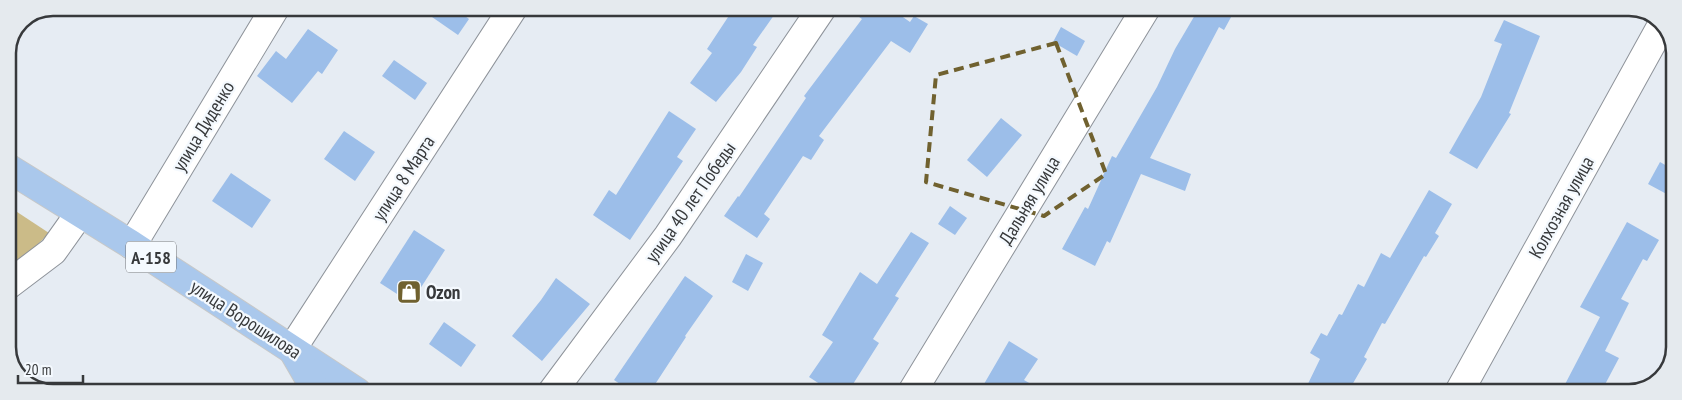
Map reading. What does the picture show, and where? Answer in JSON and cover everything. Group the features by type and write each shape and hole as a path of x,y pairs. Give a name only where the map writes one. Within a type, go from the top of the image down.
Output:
{"main road":[{"name":"улица Ворошилова","path":"16,173 132,245 345,384"},
{"name":"А-158","path":"292,349 312,384"}],"street":[{"name":"улица Диденко","path":"132,245 270,16"},
{"name":"улица 8 Марта","path":"292,349 508,16"},
{"name":"улица 40 лет Победы","path":"558,384 668,236 817,16"},
{"name":"Дальняя улица","path":"917,384 1141,16"},
{"name":"Колхозная улица","path":"1463,384 1658,31"},
{"path":"16,280 53,251 80,212"}],"highlighted area":[{"path":"1056,43 1106,174 1044,216 926,182 936,75"}],"shaded area":[{"path":"16,211 49,233 16,267"}],"building":[{"path":"431,16 465,16 469,19 458,35"},
{"path":"729,16 773,16 753,45 757,47 741,72 716,102 690,83 712,53 707,49"},
{"path":"858,16 901,16 910,22 914,16 928,24 910,53 891,41 819,136 824,140 811,160 803,156 764,214 770,219 757,238 724,216 806,98 804,96 862,19"},
{"path":"1194,16 1232,16 1224,30 1219,27 1150,158 1191,174 1185,191 1141,174 1110,243 1107,241 1095,266 1062,249 1085,207 1088,209 1112,156 1116,158 1157,87 1175,49"},
{"path":"1504,20 1540,36 1509,113 1511,114 1477,169 1449,153 1481,97 1502,44 1494,41"},
{"path":"1061,27 1085,41 1077,56 1053,42"},
{"path":"308,29 338,50 322,74 318,71 292,103 257,76 276,51 286,59"},
{"path":"394,60 427,83 415,100 382,76"},
{"path":"669,111 696,129 677,157 683,161 630,240 593,215 609,190 616,195"},
{"path":"1001,118 1022,135 987,177 967,160"},
{"path":"344,131 375,152 355,181 324,159"},
{"path":"1660,162 1666,165 1666,194 1648,184"},
{"path":"231,173 271,200 252,228 212,201"},
{"path":"1429,190 1452,204 1435,233 1439,236 1426,257 1424,256 1385,324 1382,323 1364,357 1367,359 1353,384 1308,384 1320,359 1310,353 1321,333 1327,336 1339,314 1342,315 1358,284 1364,287 1381,253 1390,258"},
{"path":"950,206 967,218 955,235 938,224"},
{"path":"1627,222 1659,240 1647,261 1643,259 1621,299 1629,303 1605,351 1619,358 1605,384 1565,384 1600,317 1580,307"},
{"path":"414,230 445,250 411,303 380,283"},
{"path":"911,232 929,243 895,296 899,298 873,339 879,343 853,384 820,384 809,377 833,342 822,335 860,272 877,284"},
{"path":"746,254 763,263 748,291 732,282"},
{"path":"685,276 713,296 655,384 620,384 614,380"},
{"path":"556,278 590,304 542,361 512,336"},
{"path":"444,322 476,345 461,367 429,344"},
{"path":"1009,341 1038,359 1024,380 1031,384 984,384"}],"place":[{"name":"Ozon","path":"409,292"}]}
